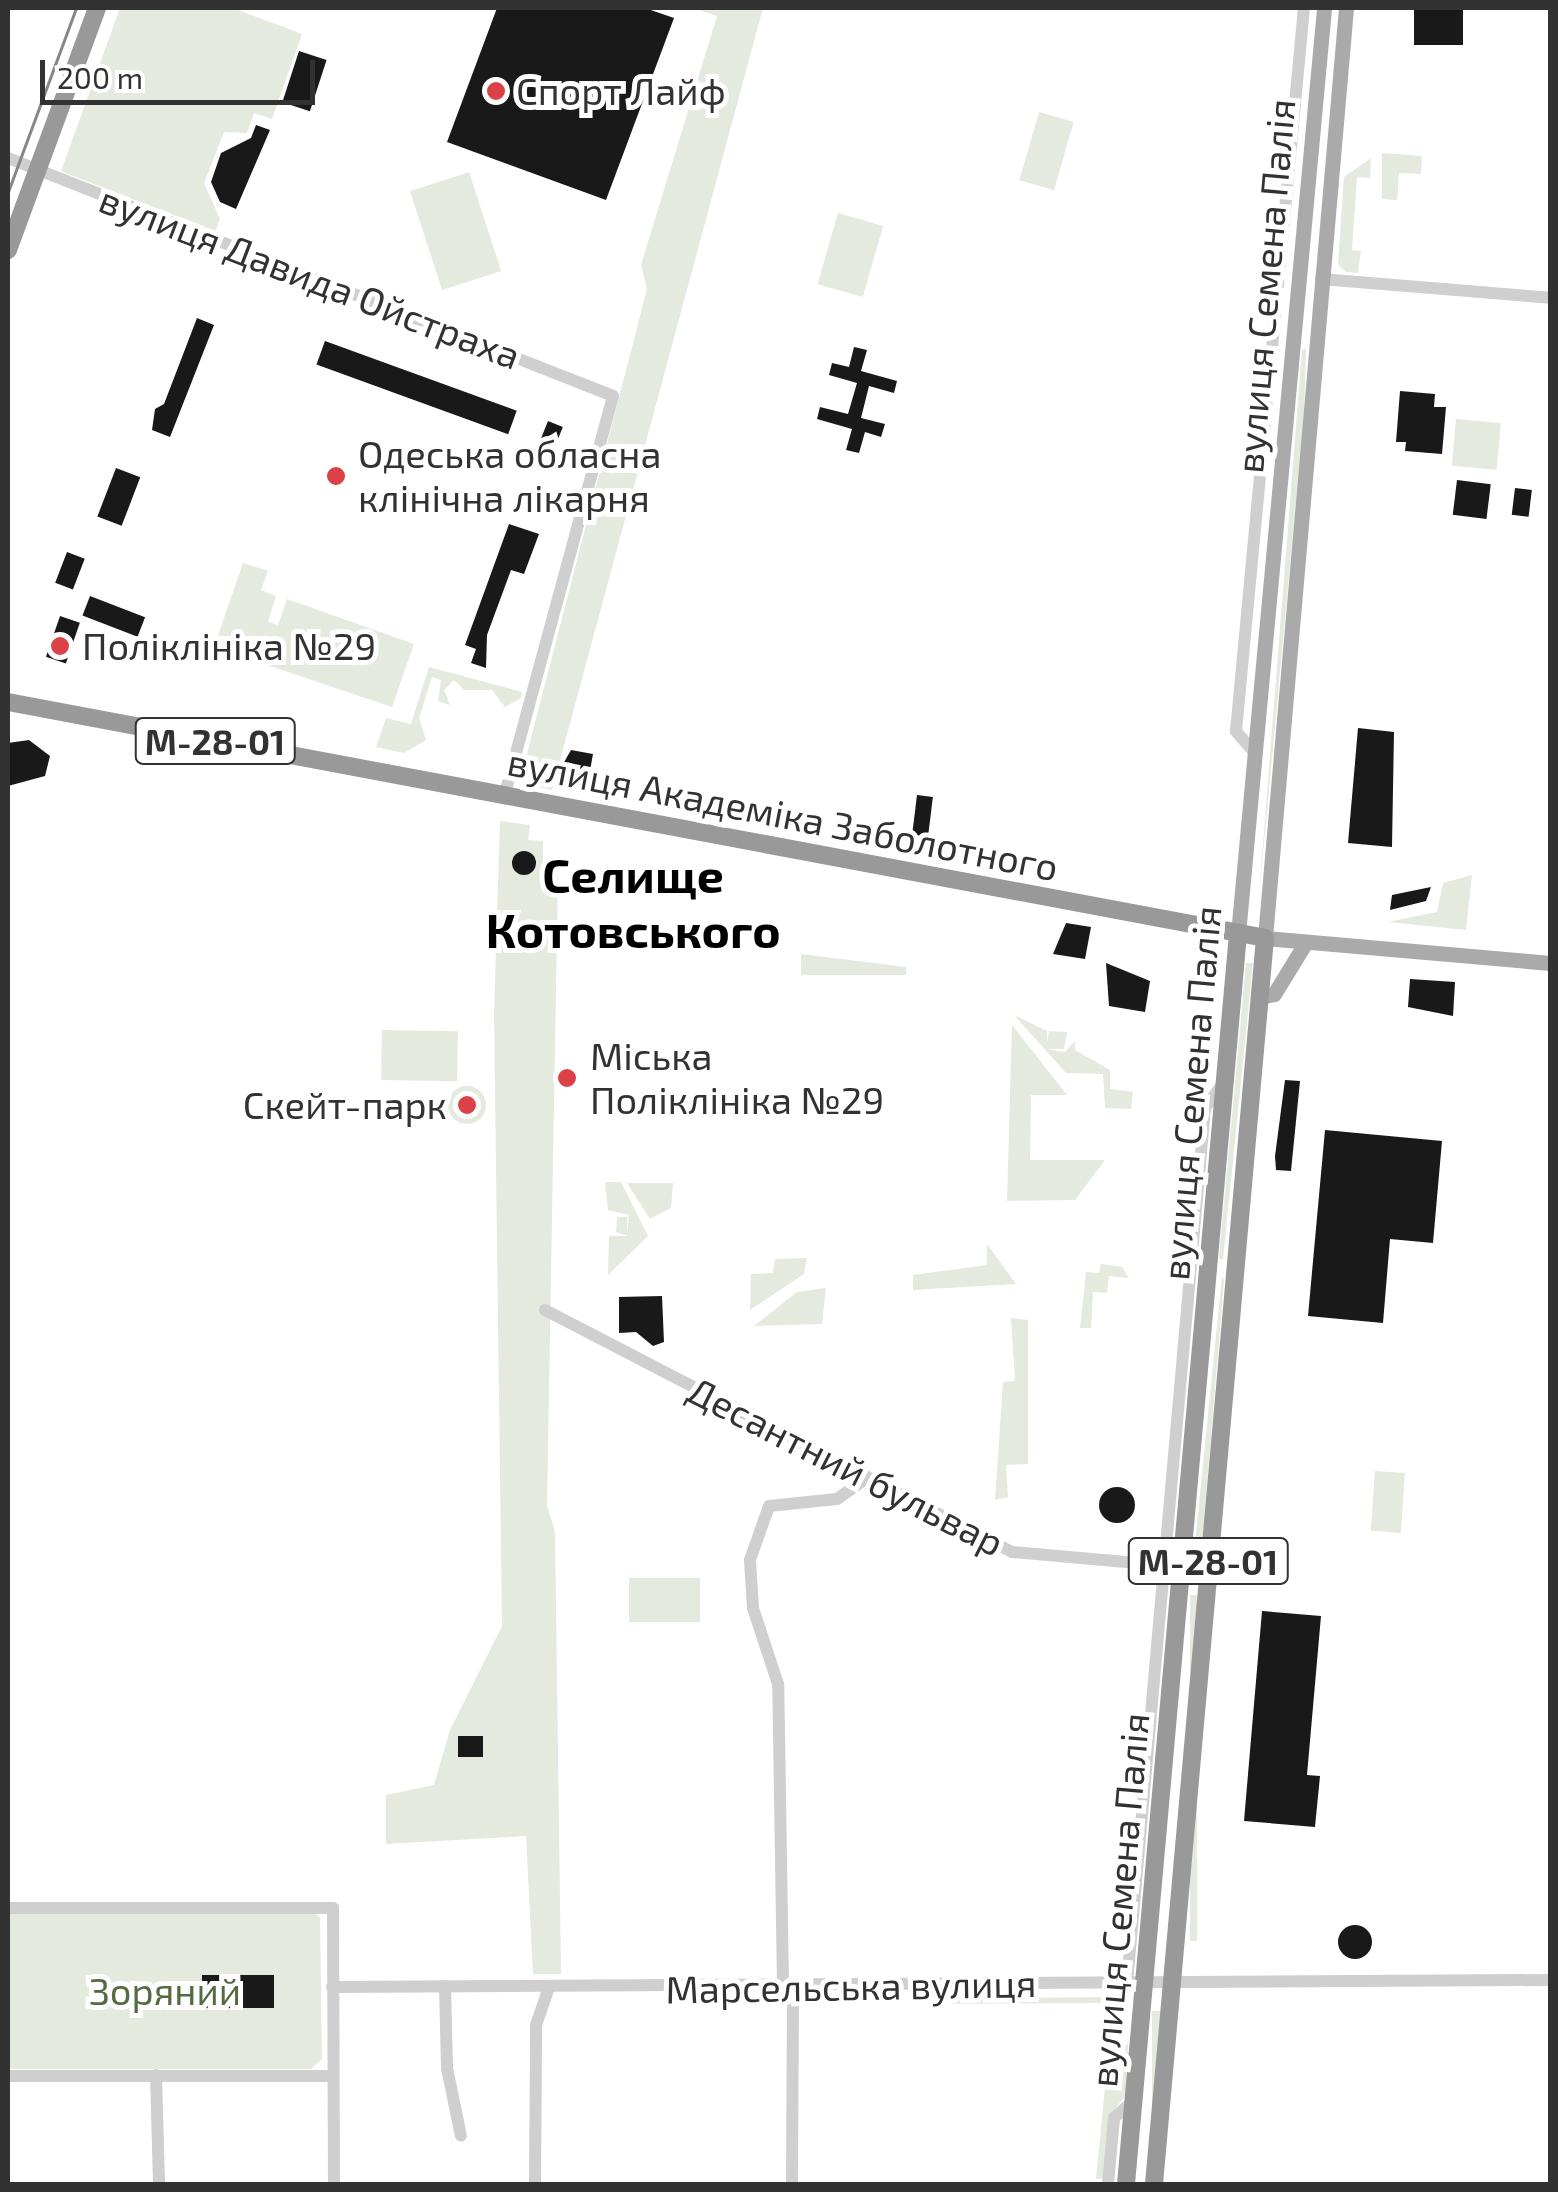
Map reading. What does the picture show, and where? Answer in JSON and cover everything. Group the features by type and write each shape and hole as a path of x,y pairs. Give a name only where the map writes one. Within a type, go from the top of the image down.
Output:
{"highway":[{"path":"8,250 97,8"},
{"name":"вулиця Академіка Заболотного","path":"8,702 1264,938"},
{"name":"вулиця Семена Палія","path":"1126,2184 1134,2100 1136,1983 1181,1588 1206,1266 1238,934"},
{"name":"вулиця Семена Палія","path":"1154,2184 1264,938"},
{"path":"1206,1266 1232,1268"},
{"path":"1181,1588 1205,1588"}],"main road":[{"name":"вулиця Семена Палія","path":"1238,934 1324,8"},
{"name":"вулиця Семена Палія","path":"1264,938 1346,8"},
{"path":"1292,340 1314,343"},
{"name":"вулиця Академіка Заболотного","path":"1264,938 1550,964"},
{"path":"1259,997 1274,994 1306,942"}],"street":[{"path":"1254,752 1236,731 1248,566 1304,8"},
{"name":"вулиця Давида Ойстраха","path":"8,158 612,396 504,793"},
{"path":"1321,280 1550,298"},
{"path":"1248,566 1272,568"},
{"path":"1136,1983 1162,1564 1204,1108 1224,1084"},
{"name":"Десантний бульвар","path":"544,1310 864,1481 1022,1556 1162,1564"},
{"path":"792,2184 778,1684 752,1608 750,1560 768,1506 837,1499 864,1481"},
{"path":"8,1908 333,1908 334,2184"},
{"name":"Марсельська вулиця","path":"332,1987 548,1990 1550,1980"},
{"path":"445,1986 447,2068 461,2136"},
{"path":"536,2184 536,2025 548,1990"},
{"path":"156,2075 158,2184"},
{"path":"8,2076 332,2076"},
{"path":"1108,2184 1114,2118 1134,2100"}],"green space":[{"path":"120,8 233,8 302,34 272,119 254,113 247,133 224,132 204,183 220,219 215,232 61,171"},
{"path":"692,8 763,8 552,790 527,785 522,773 647,289 641,265 717,16"},
{"path":"1039,112 1074,122 1054,190 1019,180"},
{"path":"1382,153 1422,156 1421,174 1399,173 1397,200 1382,199"},
{"path":"1371,158 1370,178 1357,177 1352,250 1361,251 1358,273 1346,272 1338,264 1344,177"},
{"path":"469,172 501,271 442,290 410,191"},
{"path":"838,213 883,226 863,297 818,284"},
{"path":"1306,348 1304,414 1258,908 1302,350"},
{"path":"1456,419 1501,423 1497,470 1452,466"},
{"path":"243,563 268,571 261,590 276,596 268,622 278,625 287,599 414,644 392,707 214,647"},
{"path":"429,667 522,692 521,698 505,707 492,690 464,690 454,680 444,690 450,705 438,701 441,680 432,677 419,718 426,740 404,753 376,747 386,718 411,724"},
{"path":"500,821 530,825 528,840 543,841 543,875 558,875 547,1505 555,1532 561,1974 533,1974 526,1836 386,1844 386,1795 434,1785 450,1730 502,1626 494,1013"},
{"path":"1472,875 1466,930 1388,922 1437,912 1443,883"},
{"path":"801,954 906,967 906,975 801,975"},
{"path":"1246,963 1253,963 1223,1260 1219,1258"},
{"path":"1014,1015 1047,1031 1047,1042 1049,1031 1067,1032 1064,1049 1046,1049 1065,1052 1075,1041 1075,1050 1110,1070 1110,1089 1133,1092 1131,1109 1105,1108 1103,1074 1066,1073"},
{"path":"1012,1025 1067,1095 1031,1095 1030,1160 1105,1160 1075,1200 1007,1201"},
{"path":"382,1030 458,1031 457,1081 381,1080"},
{"name":"Скейт-парк","path":"467,1086 480,1092 486,1105 480,1118 467,1124 454,1118 448,1105 454,1092"},
{"path":"605,1182 621,1182 648,1236 608,1275 609,1236 628,1236 616,1232 617,1217 627,1217 627,1232 629,1215 608,1210"},
{"path":"627,1183 673,1183 671,1208 650,1219"},
{"path":"987,1244 1016,1284 913,1290 913,1275 987,1265"},
{"path":"807,1258 804,1274 750,1310 751,1274 773,1273 775,1259"},
{"path":"1101,1264 1122,1267 1129,1278 1109,1276 1107,1293 1093,1292 1091,1328 1080,1328 1086,1272 1099,1273"},
{"path":"1222,1277 1224,1280 1202,1544 1195,1543"},
{"path":"826,1288 822,1324 754,1326 797,1292"},
{"path":"1011,1318 1028,1320 1028,1464 1006,1465 1008,1497 995,1500 1003,1382 1015,1381"},
{"path":"1375,1471 1405,1473 1401,1533 1371,1531"},
{"path":"629,1578 700,1578 700,1622 629,1622"},
{"path":"1190,1595 1197,1595 1197,1941 1190,1941"},
{"name":"Зоряний","path":"8,1912 313,1912 320,1917 322,2059 311,2069 8,2069"},
{"path":"1105,1997 1105,2003 922,2004 926,1999"},
{"path":"1152,2011 1161,2011 1161,2184 1152,2184"},
{"path":"1128,2043 1126,2095 1111,2114 1104,2178 1096,2179 1107,2066"}],"building":[{"path":"497,8 645,8 674,18 606,200 447,142"},
{"path":"1414,8 1463,8 1463,45 1414,45"},
{"path":"299,51 327,60 310,111 282,102"},
{"path":"256,125 270,130 236,209 220,202 211,182 221,153 251,138"},
{"path":"197,318 214,325 170,437 152,430 155,409 164,404"},
{"path":"325,341 517,411 508,434 316,364"},
{"path":"854,347 867,350 861,371 897,381 894,393 869,386 861,418 885,424 881,437 865,432 859,453 846,450 852,429 817,419 820,407 848,414 857,383 829,375 832,363 849,367"},
{"path":"1400,391 1435,394 1434,407 1446,407 1442,454 1405,451 1406,442 1396,442"},
{"path":"548,421 563,427 552,454 537,448"},
{"path":"116,468 140,477 122,526 97,517"},
{"path":"1457,480 1491,484 1486,519 1453,515"},
{"path":"1515,488 1532,490 1529,517 1512,515"},
{"path":"509,524 539,534 524,574 511,570 487,635 486,668 471,663 476,649 465,645"},
{"path":"67,552 85,559 73,590 55,583"},
{"path":"90,596 145,617 138,637 82,616"},
{"name":"Поліклініка №29","path":"60,616 80,623 66,663 46,657"},
{"path":"1358,728 1394,732 1392,847 1348,843"},
{"path":"29,740 50,756 45,776 8,786 8,743"},
{"path":"571,750 593,754 589,776 559,771"},
{"path":"917,795 933,797 928,837 912,835"},
{"path":"524,851 533,854 533,872 524,875 515,872 512,863 515,854"},
{"path":"1431,887 1426,901 1390,910 1392,895"},
{"path":"1066,923 1091,927 1085,959 1053,954"},
{"path":"1106,963 1150,981 1145,1012 1109,1006"},
{"path":"1410,979 1455,982 1453,1016 1408,1007"},
{"path":"1285,1080 1300,1081 1291,1171 1276,1170 1275,1156"},
{"path":"1325,1130 1442,1141 1433,1243 1390,1239 1383,1323 1308,1316"},
{"path":"662,1296 664,1342 653,1346 636,1332 619,1333 619,1297"},
{"path":"1117,1487 1130,1492 1135,1505 1130,1518 1117,1523 1104,1518 1099,1505 1104,1492"},
{"path":"1262,1611 1321,1616 1307,1775 1320,1776 1315,1827 1244,1821"},
{"path":"458,1736 483,1736 483,1757 458,1757"},
{"path":"1355,1925 1367,1930 1372,1942 1367,1954 1355,1959 1343,1954 1338,1942 1343,1930"},
{"name":"Зоряний","path":"202,1975 274,1975 274,2008 202,2008"}],"tram line":[{"path":"8,192 76,8"}],"place":[{"name":"Спорт Лайф","path":"496,91"},
{"name":"Одеська обласна клінічна лікарня","path":"336,476"},
{"name":"Поліклініка №29","path":"60,646"},
{"name":"Міська Поліклініка №29","path":"567,1078"},
{"name":"Скейт-парк","path":"467,1105"}],"district":[{"name":"Селище Котовського","path":"633,902"}]}
